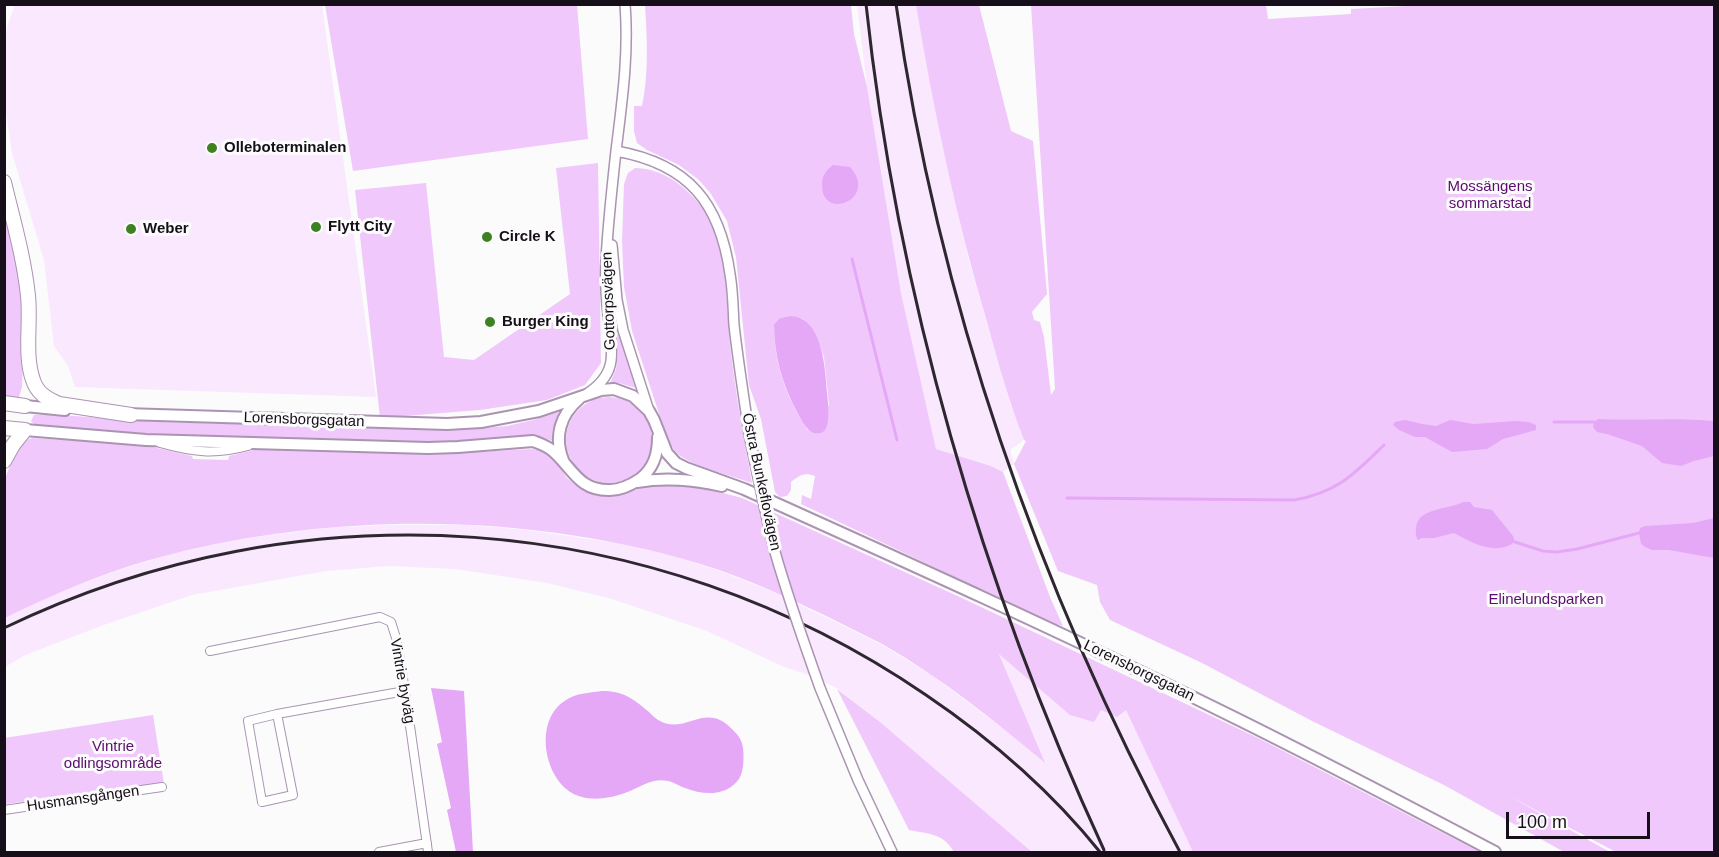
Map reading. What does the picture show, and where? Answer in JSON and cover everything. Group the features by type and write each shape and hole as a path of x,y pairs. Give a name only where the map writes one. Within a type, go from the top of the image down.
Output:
{"highway":[{"path":"4,182 25,273 32,379 38,390 48,400 59,404 131,415"},
{"path":"4,404 25,406"},
{"path":"4,428 25,430"},
{"path":"4,461 12,445 25,430"}],"main road":[{"name":"Lorensborgsgatan","path":"25,406 131,415 447,424 481,422 540,411 601,390 625,392 633,396 649,411 667,453 676,463 744,489 1058,633 1366,783 1495,852"},
{"path":"564,463 558,440 559,429 564,416 583,396"},
{"name":"Lorensborgsgatan","path":"25,430 146,440 428,448 533,441 553,451 577,478 594,488 614,490 634,483 666,478 699,481 744,492 777,504"},
{"name":"Lorensborgsgatan","path":"634,483 648,471 657,456 657,430"}],"street":[{"name":"Gottorpsvägen","path":"583,396 603,381 611,363 606,265 611,197 625,86 627,46 625,4"},
{"name":"Östra Bunkeflovägen","path":"616,151 657,161 677,173 697,190 711,208 719,226 730,275 738,362 749,434 775,552 820,688 858,780 892,852"},
{"name":"Gottorpsvägen","path":"611,197 612,249 617,300 623,330 649,411"},
{"name":"Vintrie byväg","path":"210,651 380,617 391,622 397,641 428,852"},
{"path":"277,714 293,795 262,802 248,721 277,714 405,691"},
{"name":"Husmansgången","path":"4,810 162,787"},
{"path":"379,852 426,843"}],"shaded area":[{"path":"15,5 322,5 376,397 75,387 68,366 54,346 44,260 12,153 5,105 4,56 7,27"},
{"path":"857,5 916,5 941,139 969,261 1011,406 1024,440 1010,450 1014,464 1003,472 936,449 901,293 867,87"},
{"path":"833,165 850,167 857,178 858,189 854,197 847,202 839,204 830,202 824,196 823,179 826,171"},
{"path":"790,316 801,319 809,325 820,345 825,370 828,411 827,425 821,433 811,432 802,421 787,391 780,369 775,347 774,324 780,318"},
{"path":"1598,419 1714,421 1714,456 1681,466 1662,463 1642,446 1597,432 1593,427 1594,422"},
{"path":"1405,420 1436,426 1450,420 1474,424 1529,422 1536,425 1536,430 1503,439 1487,449 1452,452 1425,437 1415,437 1393,425 1395,422"},
{"path":"1463,502 1470,502 1474,507 1492,510 1513,536 1515,542 1508,546 1492,548 1476,544 1454,533 1417,539 1416,528 1423,515"},
{"path":"1714,518 1714,558 1669,550 1652,550 1641,544 1640,528 1645,526 1693,523"},
{"path":"468,525 526,530 616,543 666,554 720,571 776,593 882,645 933,676 1018,740 1043,762 999,653 1101,710 1126,709 1193,852 1032,852 837,688 784,667 707,631 612,599 547,583 455,569 389,566 326,571 192,595 25,655 5,667 5,618 55,594 110,573 170,554 241,539 325,528"},
{"path":"431,688 464,691 473,852 456,852 447,810 451,808 437,744 442,742"},
{"path":"601,691 616,692 627,696 659,720 669,724 704,718 722,721 736,733 742,745 744,756 739,779 728,789 714,793 692,790 663,780 609,797 593,799 572,793 554,774 549,761 546,733 549,720 566,700"}],"green space":[{"path":"325,5 577,5 588,139 353,171"},
{"path":"645,5 851,5 854,34 867,87 901,293 936,449 1003,472 1063,626 1052,623 801,504 802,495 811,499 815,476 805,474 791,482 791,490 787,496 780,497 775,492 761,419 749,385 736,257 727,221 711,194 699,180 679,165 637,143 634,131 634,106 642,106 646,81","holes":["790,316 803,319 818,340 824,357 829,405 808,430 793,405 783,380 776,353 774,324 780,318"]},
{"path":"916,5 979,5 1011,131 1033,141 1047,294 1032,312 1034,320 1040,322 1044,337 1051,395 1055,389 1031,5 1266,5 1268,19 1351,14 1351,9 1424,5 1714,5 1714,852 1616,852 1509,796 1610,852 1564,852 1444,785 1314,722 1202,663 1110,620 1100,602 1097,585 1058,571 1014,464 1026,441 1004,382 965,244 938,125"},
{"path":"598,163 601,363 585,385 547,400 480,410 380,418 355,190 426,183 444,357 474,360 570,294 556,168"},
{"path":"635,168 657,172 683,187 706,213 717,236 726,285 735,385 752,483 686,459 675,451 666,435 632,331 624,287 622,241 624,184 628,173"},
{"path":"4,200 18,260 25,320 22,387 19,397 11,399 4,398"},
{"path":"613,306 618,331 636,388 610,383 616,369 618,353"},
{"path":"609,397 625,401 639,410 648,424 652,440 648,456 639,470 625,479 609,483 593,479 579,470 570,456 566,440 570,424 579,410 593,401"},
{"path":"559,412 552,432 553,441 530,436 449,442 194,437 35,425 31,421 34,415 46,414 160,422 483,428 507,426"},
{"path":"33,438 144,445 192,456 193,459 228,460 229,456 257,449 474,452 532,449 543,451 553,457 567,478 591,493 608,496 648,486 693,485 742,498 962,598 1258,738 1480,852 1193,852 1126,710 1117,717 1101,710 1094,722 1070,715 999,654 1045,763 925,670 882,644 822,614 719,570 653,551 585,537 516,528 446,524 376,525 307,530 239,540 129,566 45,599 5,618 5,478 17,449 25,440"},
{"path":"837,689 880,722 1032,852 954,852 940,838 909,830"},
{"name":"Vintrie odlingsområde","path":"153,715 164,784 6,804 4,738"}],"waterway":[{"path":"852,259 897,440"},
{"path":"1554,422 1594,422"},
{"path":"1067,498 1294,500 1334,487 1354,473 1384,445"},
{"path":"1515,542 1543,551 1557,552 1639,533"}],"railway":[{"path":"866,4 880,113 899,221 923,330 951,437 983,543 1020,647 1060,750 1104,850"},
{"path":"896,4 914,115 938,225 967,333 1001,441 1039,546 1082,650 1129,752 1180,852"},
{"path":"4,628 118,582 235,551 355,537 474,537 593,554 709,585 820,633 926,695 1019,767 1041,787 1100,852"}],"place":[{"name":"Olleboterminalen","path":"212,148"},
{"name":"Flytt City","path":"316,227"},
{"name":"Weber","path":"131,229"},
{"name":"Circle K","path":"487,237"},
{"name":"Burger King","path":"490,322"}],"park label":[{"name":"Mossängens sommarstad","path":"1490,196"},
{"name":"Elinelundsparken","path":"1546,600"}]}
